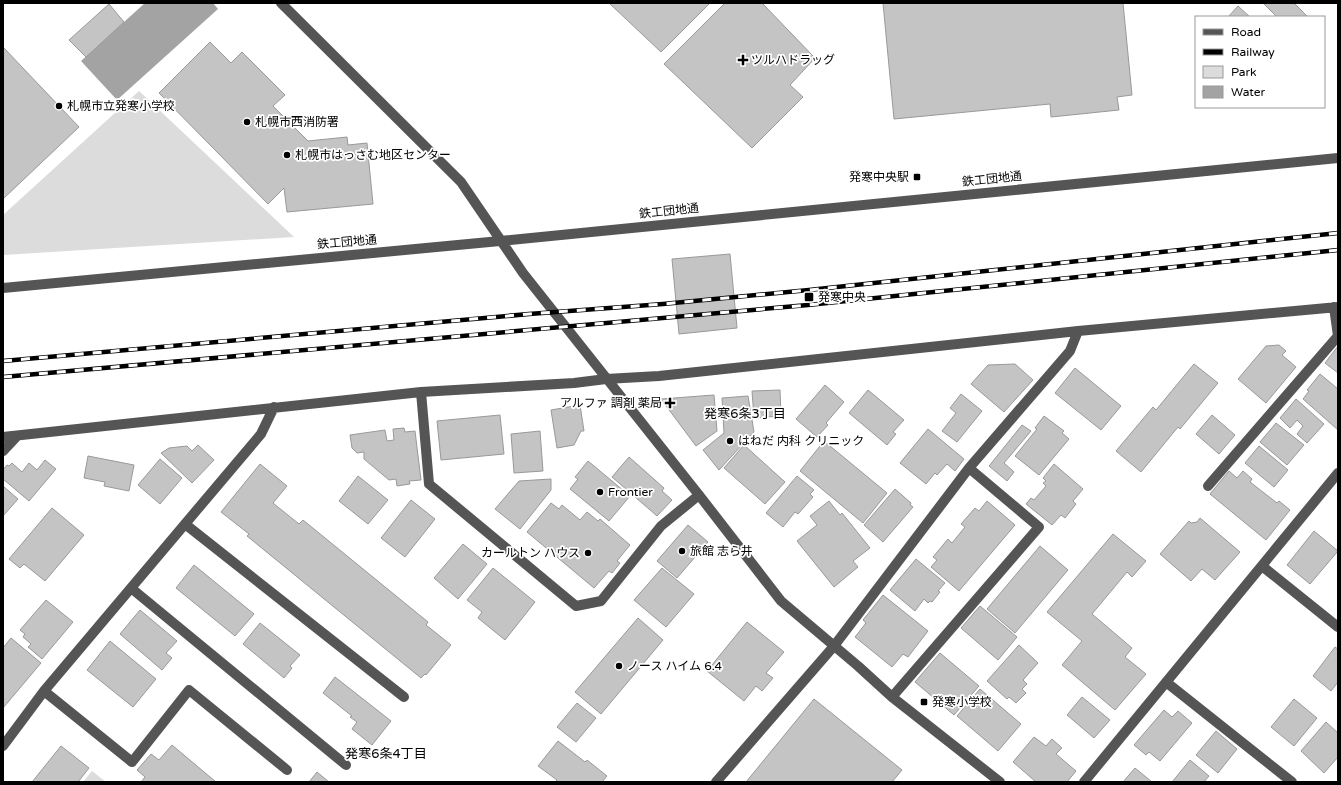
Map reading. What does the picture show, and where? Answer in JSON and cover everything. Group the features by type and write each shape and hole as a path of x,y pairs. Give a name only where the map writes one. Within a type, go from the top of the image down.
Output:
{"street":[{"path":"281,3 461,182 523,273 700,496 781,601 858,666 892,698 998,782"},
{"name":"鉄工団地通","path":"3,288 500,241 1338,158"},
{"path":"3,437 421,392 574,383 606,379 659,376 1078,331 1336,307 1338,336 1208,486"},
{"path":"716,782 834,646 969,468 1070,351 1078,331"},
{"path":"421,392 429,484 576,606 601,601 661,526 700,496"},
{"path":"4,742 44,691 261,434 274,407"},
{"path":"3,451 17,436"},
{"path":"892,698 1039,527 969,468"},
{"path":"1084,782 1338,473"},
{"path":"185,524 404,696"},
{"path":"1262,566 1338,627"},
{"path":"131,588 346,765"},
{"path":"1166,682 1292,782"},
{"path":"44,691 132,762 189,690 288,770"}],"green space":[{"path":"139,91 294,237 3,255 3,215"},
{"path":"92,771 106,782 83,782"}],"water":[{"path":"145,3 213,3 218,9 117,100 81,61"}],"building":[{"path":"609,3 710,3 661,52"},
{"path":"725,3 762,3 815,58 790,85 803,97 752,148 664,64"},
{"path":"883,3 1123,3 1132,95 1117,97 1119,110 1051,117 1050,104 894,119"},
{"path":"1263,3 1294,3 1307,16 1276,16"},
{"path":"109,4 124,22 86,57 69,40"},
{"path":"1238,6 1249,16 1229,16"},
{"path":"210,42 231,63 242,52 285,95 273,106 308,141 347,137 348,145 367,143 373,204 287,212 284,188 268,204 159,93"},
{"path":"3,47 79,127 3,199"},
{"path":"730,254 737,328 679,334 672,259"},
{"path":"1279,345 1286,351 1282,355 1296,367 1266,403 1238,379 1266,346"},
{"path":"1338,346 1338,373 1325,363"},
{"path":"1015,364 1033,380 1004,412 971,384 988,365"},
{"path":"1194,364 1218,383 1180,429 1178,427 1141,472 1116,451 1153,407 1156,410"},
{"path":"1075,368 1121,406 1101,430 1055,393"},
{"path":"1320,374 1338,389 1338,430 1303,399 1309,391 1307,390"},
{"path":"825,385 844,402 826,423 828,425 817,437 796,419"},
{"path":"780,390 781,416 754,418 752,391"},
{"path":"868,390 904,420 893,432 896,434 887,445 849,413"},
{"path":"961,394 982,411 957,442 942,431 956,413 950,408"},
{"path":"714,395 717,431 696,446 661,399"},
{"name":"はねだ 内科 クリニック","path":"748,396 754,432 719,470 703,450 724,433 722,398"},
{"path":"1296,399 1324,424 1307,443 1297,434 1303,426 1297,420 1290,428 1280,418"},
{"path":"580,405 584,431 581,431 574,445 557,448 551,410"},
{"path":"500,415 504,454 441,460 437,421"},
{"path":"1212,415 1235,435 1219,454 1196,434"},
{"path":"1044,416 1064,431 1062,433 1069,439 1039,475 1015,456 1037,429 1035,428"},
{"path":"1276,423 1304,445 1287,465 1260,442"},
{"path":"1022,425 1031,431 1004,463 1014,472 1007,481 989,466"},
{"path":"404,428 405,432 415,431 421,480 409,481 410,484 397,486 396,479 389,480 364,459 364,452 357,453 352,448 350,435 385,430 387,441 394,440 393,429"},
{"path":"928,429 964,459 955,471 947,464 937,475 935,473 926,484 900,463"},
{"path":"540,431 543,471 514,473 511,434"},
{"path":"824,441 887,493 863,523 800,471"},
{"path":"198,445 214,460 192,483 161,453 169,448 187,446 192,451"},
{"path":"744,445 785,482 765,504 724,468"},
{"path":"1259,446 1288,470 1274,487 1245,463"},
{"path":"88,456 134,465 129,491 104,486 105,482 84,478"},
{"path":"629,457 664,488 662,491 672,500 657,516 612,477"},
{"path":"160,459 182,478 160,504 138,485"},
{"path":"45,460 56,469 29,501 3,479 3,470 7,465 9,466 12,463 22,472 29,463 37,470"},
{"name":"Frontier","path":"588,461 630,496 609,521 570,489 578,479 575,477"},
{"path":"260,464 287,486 273,503 299,524 303,520 428,622 426,625 451,645 426,675 425,674 421,678 247,536 249,534 221,512"},
{"path":"1054,464 1083,489 1073,501 1076,504 1065,518 1061,515 1052,525 1026,504 1031,498 1034,500 1046,486 1043,483 1046,481 1043,478"},
{"path":"1229,471 1237,478 1243,471 1252,479 1250,482 1277,503 1279,501 1290,510 1266,540 1210,494"},
{"path":"358,476 388,500 368,524 339,501"},
{"path":"797,476 814,490 810,494 813,497 798,514 795,512 783,527 766,513"},
{"path":"551,479 551,490 520,529 495,509 519,481"},
{"path":"3,486 18,499 3,516"},
{"path":"895,489 911,503 910,505 913,507 883,542 864,525"},
{"path":"411,500 435,519 405,557 381,538"},
{"path":"829,501 840,515 842,513 870,548 853,561 858,567 834,587 797,541 817,525 810,516"},
{"path":"987,501 1015,525 959,591 931,567 937,560 933,557 948,539 952,543 965,527 961,524 975,508 979,511"},
{"name":"カールトン ハウス","path":"551,503 559,509 562,505 580,520 587,512 598,521 600,519 630,545 617,561 620,563 612,573 609,571 594,588 527,532"},
{"path":"52,508 84,535 45,581 24,564 20,568 9,559"},
{"path":"1200,518 1240,552 1215,580 1202,569 1191,581 1160,554 1189,521 1191,523 1197,522"},
{"name":"旅館 志ら井","path":"688,525 708,542 677,578 657,561"},
{"path":"1314,531 1338,551 1310,584 1287,565"},
{"path":"1113,534 1146,561 1132,577 1127,572 1092,614 1132,648 1125,657 1146,674 1115,710 1062,665 1082,641 1047,612"},
{"path":"463,544 487,564 458,599 434,578"},
{"path":"1040,546 1068,570 1015,633 987,609"},
{"path":"916,559 945,583 938,591 940,592 932,602 930,601 928,603 924,599 915,611 890,590"},
{"path":"194,565 254,614 235,636 176,588"},
{"path":"493,568 535,602 505,640 478,618 482,612 467,600"},
{"path":"662,568 694,594 666,627 634,600"},
{"path":"883,595 928,631 908,657 903,654 892,667 855,637 866,623 863,620"},
{"path":"46,600 73,622 42,659 28,647 31,644 23,637 25,634 20,630"},
{"path":"980,606 1017,637 998,660 961,628"},
{"path":"140,610 177,641 166,653 172,658 162,670 120,634"},
{"name":"ノース ハイム 6.4","path":"638,618 663,640 601,714 575,692"},
{"path":"747,622 784,652 766,673 773,678 762,691 756,686 744,701 707,671"},
{"path":"260,623 300,655 290,666 292,668 284,678 243,644"},
{"path":"11,638 41,663 3,708 3,648"},
{"path":"110,641 156,679 133,707 87,670"},
{"path":"1019,645 1038,663 1023,680 1027,684 1022,689 1026,693 1016,703 1009,697 1007,699 987,681"},
{"path":"1335,647 1338,649 1338,682 1331,691 1313,676"},
{"path":"940,653 979,686 954,715 915,682"},
{"path":"335,677 391,721 372,745 352,729 357,722 350,717 352,716 323,693"},
{"path":"980,689 1021,724 998,751 957,716"},
{"path":"1082,697 1110,720 1094,738 1067,715"},
{"path":"814,699 902,770 892,782 746,782"},
{"path":"1294,699 1317,718 1294,746 1271,727"},
{"path":"577,703 596,718 576,742 557,727"},
{"path":"1164,710 1172,717 1178,711 1192,723 1160,761 1149,752 1146,755 1134,745"},
{"path":"1326,722 1338,733 1338,757 1324,773 1301,751"},
{"path":"1216,731 1237,749 1218,773 1196,755"},
{"path":"1034,737 1046,746 1052,739 1062,748 1056,754 1076,771 1067,782 1036,782 1013,762"},
{"path":"558,741 585,762 587,760 607,776 602,782 555,782 557,780 538,766"},
{"path":"172,745 216,782 141,782 145,777 137,770 151,754 159,760"},
{"path":"61,746 89,768 78,782 32,782"},
{"path":"1190,760 1209,776 1204,782 1172,782"},
{"path":"1135,768 1152,782 1123,782"},
{"path":"317,772 329,782 309,782"}],"railway":[{"path":"3,361 529,314 663,304 809,290 1338,233"},
{"path":"3,377 808,305 1338,250"}],"place":[{"name":"ツルハドラッグ","path":"743,60"},
{"name":"札幌市立発寒小学校","path":"59,106"},
{"name":"札幌市西消防署","path":"247,122"},
{"name":"札幌市はっさむ地区センター","path":"287,155"},
{"name":"発寒中央駅","path":"917,177"},
{"name":"発寒中央","path":"809,297"},
{"name":"アルファ 調剤 薬局","path":"670,403"},
{"name":"はねだ 内科 クリニック","path":"730,441"},
{"name":"Frontier","path":"600,492"},
{"name":"旅館 志ら井","path":"682,551"},
{"name":"カールトン ハウス","path":"588,553"},
{"name":"ノース ハイム 6.4","path":"619,666"},
{"name":"発寒小学校","path":"924,702"}],"district":[{"name":"発寒6条3丁目","path":"745,413"},
{"name":"発寒6条4丁目","path":"386,753"}]}
